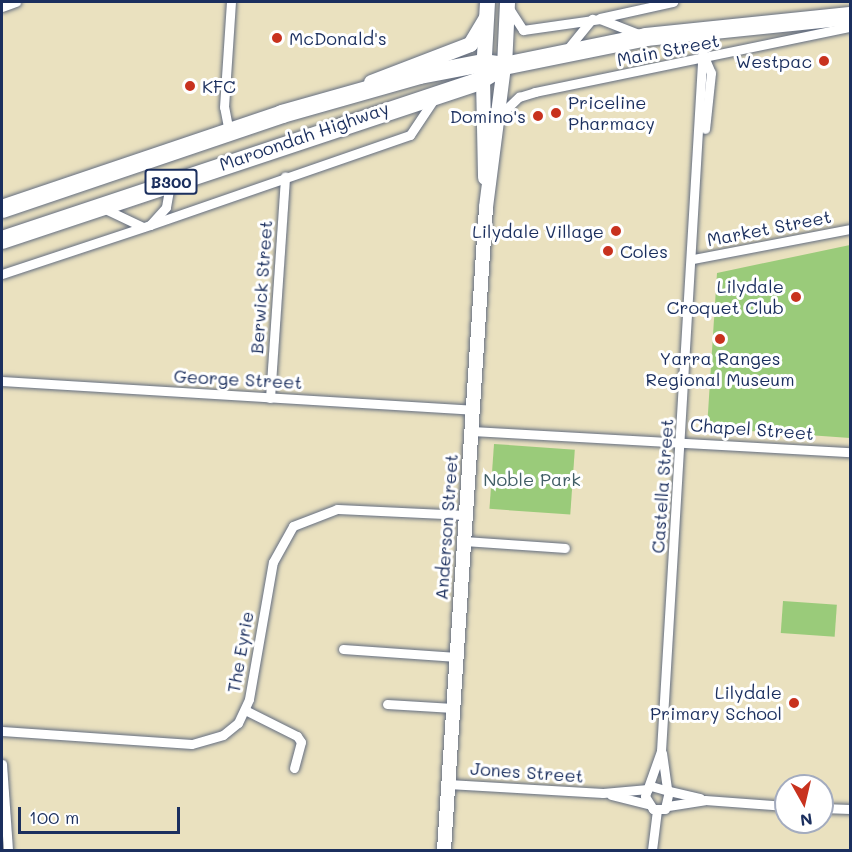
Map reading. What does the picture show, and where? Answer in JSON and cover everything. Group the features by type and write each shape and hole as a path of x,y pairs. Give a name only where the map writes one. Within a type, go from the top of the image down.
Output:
{"highway":[{"name":"Maroondah Highway","path":"2,209 315,104 646,37 704,29 850,16"},
{"name":"Maroondah Highway","path":"2,240 239,158 438,93 483,71"},
{"path":"229,132 239,158"},
{"path":"127,166 157,168 170,182"}],"main road":[{"name":"Anderson Street","path":"486,207 483,71 487,2"},
{"name":"Anderson Street","path":"444,850 486,207 499,116 508,2"},
{"path":"315,104 470,44 486,17"}],"street":[{"path":"2,7 16,2"},
{"path":"229,132 224,107 231,2"},
{"path":"508,2 514,22 523,30 593,19 673,2"},
{"path":"593,19 646,37"},
{"path":"565,52 593,19"},
{"name":"Main Street","path":"499,116 526,94 705,59 850,27"},
{"name":"Castella Street","path":"647,804 661,751 701,152 700,66 705,59 704,29"},
{"path":"2,274 410,135 438,93"},
{"name":"Berwick Street","path":"270,398 285,177"},
{"path":"146,226 166,207 170,182"},
{"path":"99,207 146,226"},
{"name":"Market Street","path":"693,259 850,229"},
{"name":"George Street","path":"2,381 472,410"},
{"name":"Chapel Street","path":"472,430 850,452"},
{"name":"The Eyrie","path":"2,731 192,744 223,735 245,710 273,562 293,526 305,517 337,509 466,515"},
{"path":"465,541 565,548"},
{"path":"343,649 457,657"},
{"path":"387,704 453,708"},
{"path":"245,710 297,736 301,742 294,768"},
{"name":"Castella Street","path":"661,751 668,789 668,806"},
{"path":"2,764 8,850"},
{"name":"Jones Street","path":"448,784 603,794 647,804 657,810"},
{"name":"Jones Street","path":"603,794 650,788 668,789"},
{"path":"668,789 705,800 774,805"},
{"path":"652,850 657,810 705,800"},
{"path":"834,808 850,809"}],"green space":[{"path":"850,245 850,438 707,428 717,273"},
{"name":"Noble Park","path":"494,444 575,450 570,514 489,509"},
{"path":"783,601 837,605 835,637 781,633"}],"place":[{"name":"McDonald's","path":"277,38"},
{"name":"Westpac","path":"824,61"},
{"name":"KFC","path":"190,86"},
{"name":"Priceline Pharmacy","path":"556,113"},
{"name":"Domino's","path":"538,116"},
{"name":"Lilydale Village","path":"616,231"},
{"name":"Coles","path":"608,251"},
{"name":"Lilydale Croquet Club","path":"796,297"},
{"name":"Yarra Ranges Regional Museum","path":"720,339"},
{"name":"Lilydale Primary School","path":"794,703"}]}
